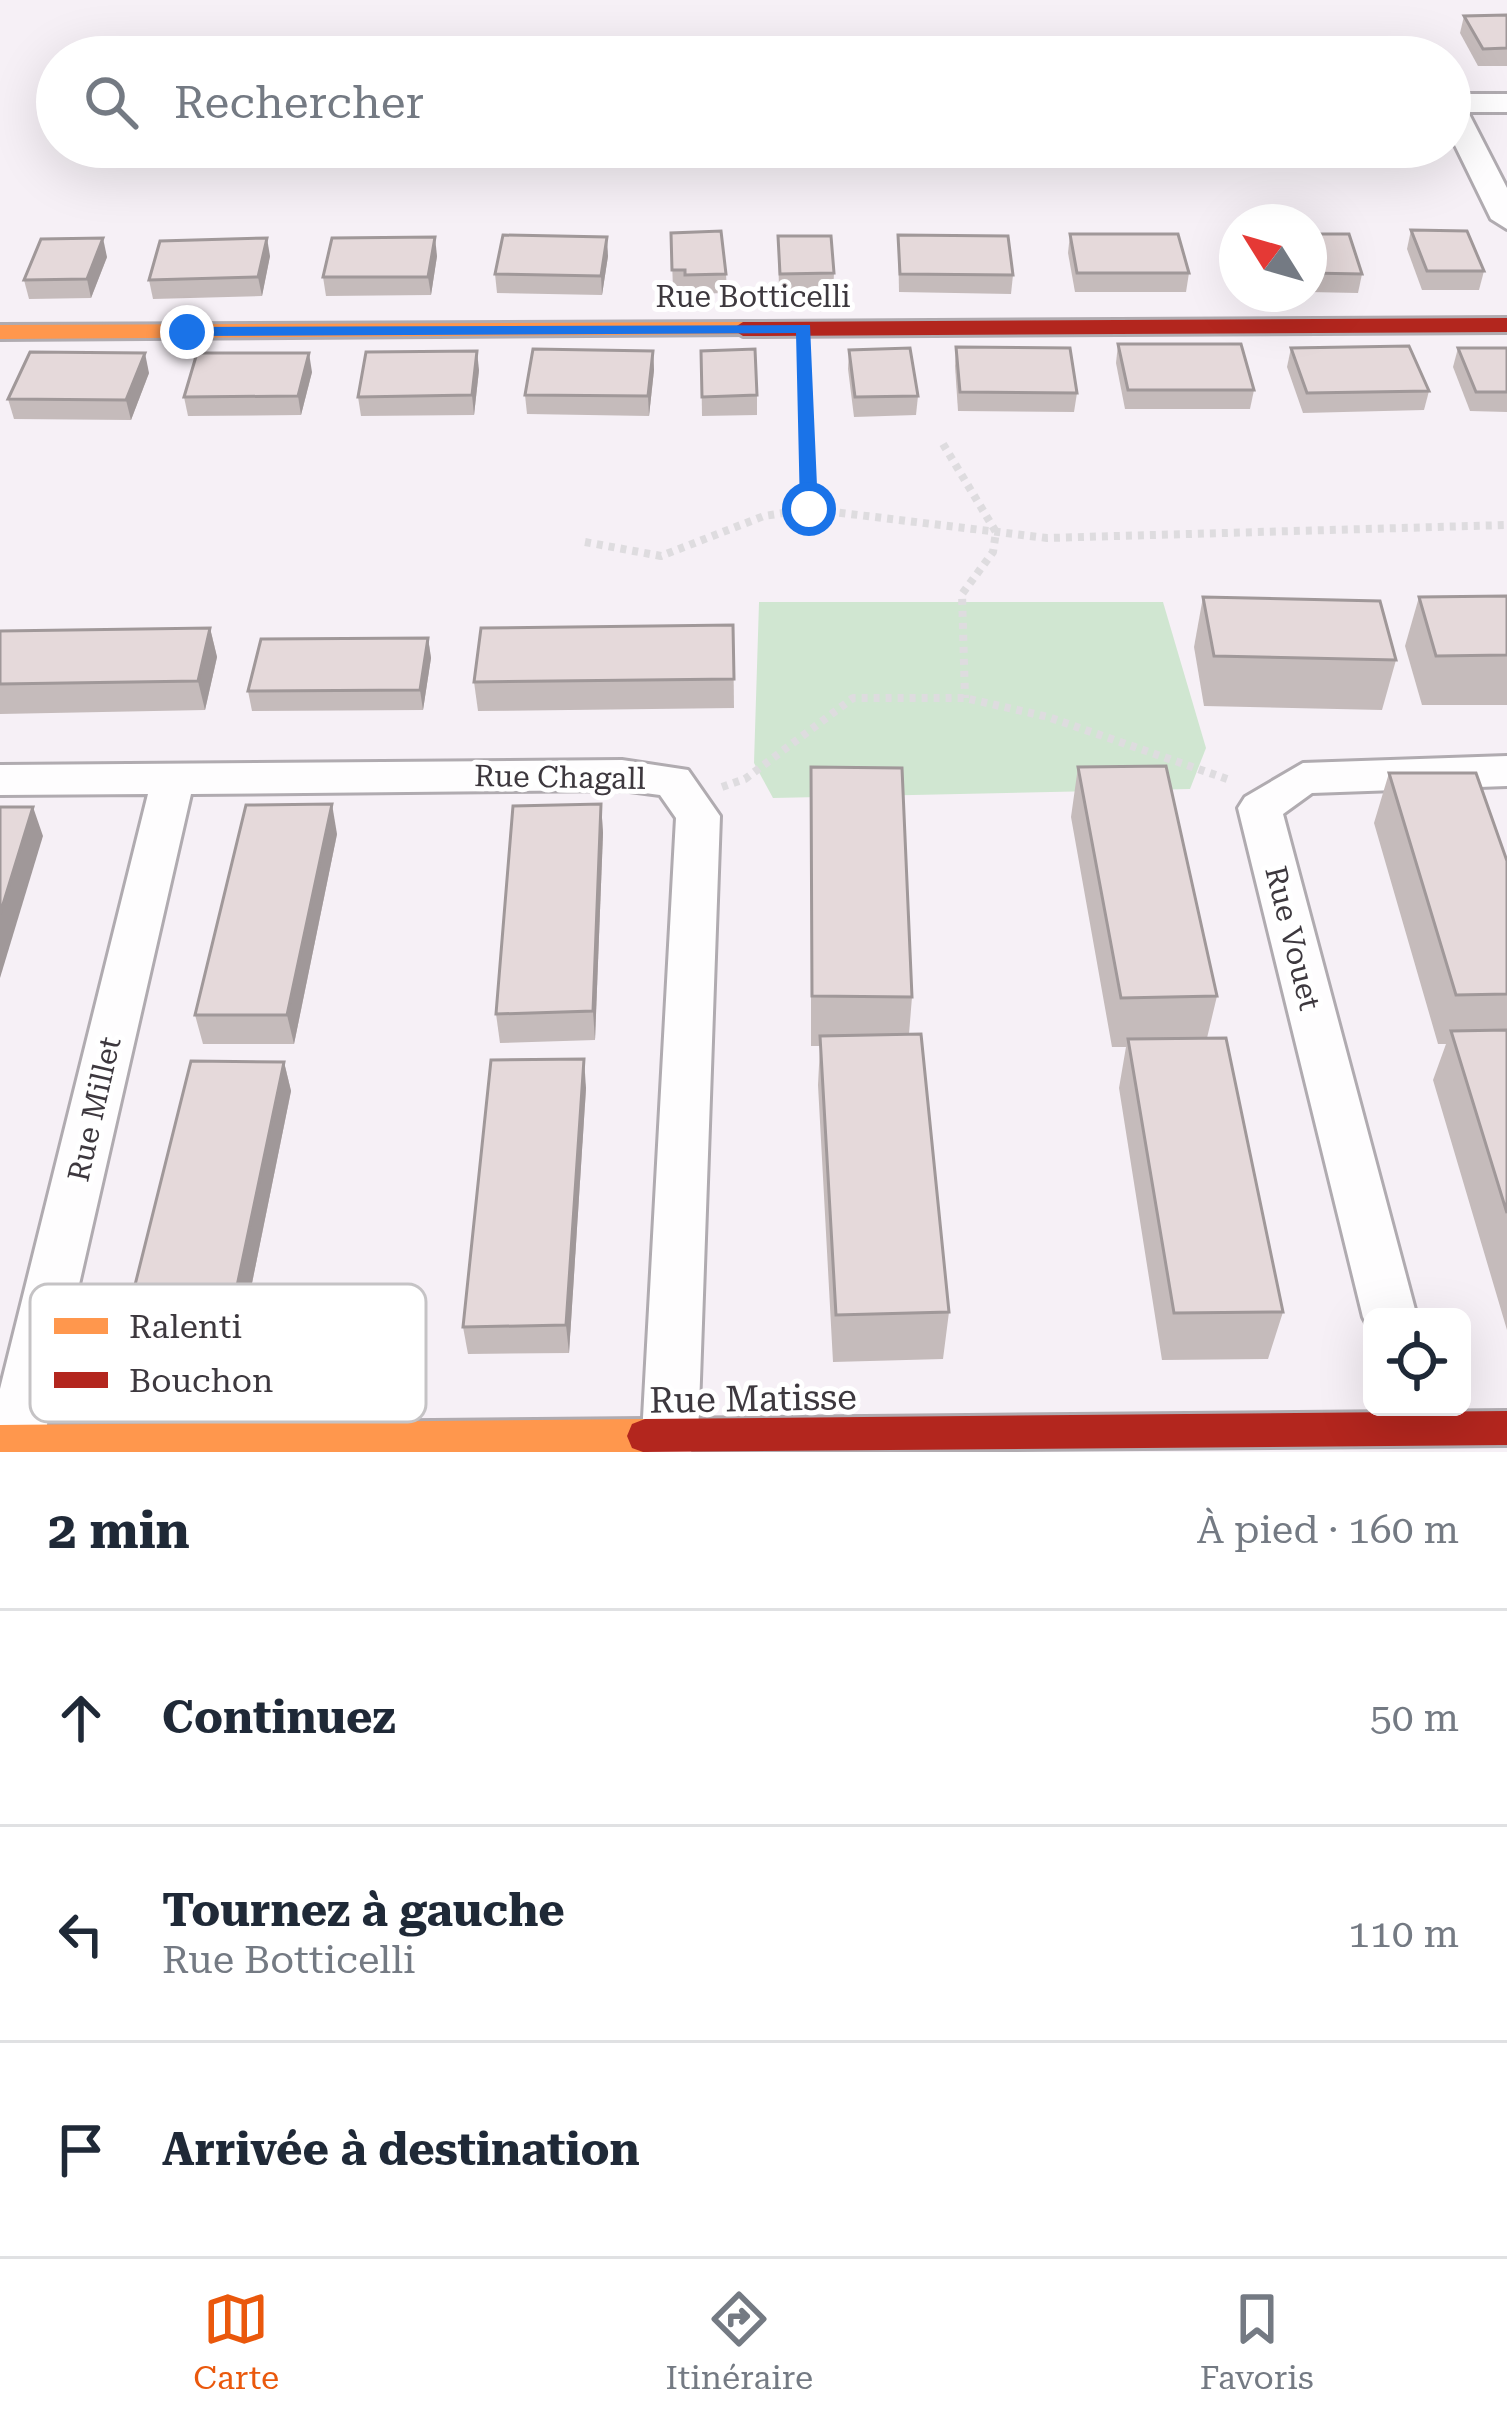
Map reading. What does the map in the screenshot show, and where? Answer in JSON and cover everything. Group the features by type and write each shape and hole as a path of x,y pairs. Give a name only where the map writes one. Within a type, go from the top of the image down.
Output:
{"street":[{"path":"1471,104 1507,103"},
{"path":"1471,146 1507,219"},
{"name":"Rue Botticelli","path":"0,332 1507,325"},
{"path":"1277,796 1303,778 1507,771"},
{"name":"Rue Chagall","path":"0,780 622,775 673,781 698,816 670,1436"},
{"name":"Rue Millet","path":"47,1284 174,776"},
{"name":"Rue Vouet","path":"1277,796 1260,808 1388,1308"},
{"name":"Rue Millet","path":"7,1442 30,1350"},
{"name":"Rue Matisse","path":"7,1442 670,1436 1416,1418 1507,1428"}],"path":[{"path":"804,328 809,509"},
{"path":"943,443 996,532 993,552 962,594 965,698"},
{"path":"585,542 661,556 764,515 809,509 1047,538 1507,525"},
{"path":"686,799 745,779 853,698 965,698 1048,717 1277,796"}],"green space":[{"path":"759,602 1163,602 1206,748 1190,789 773,798 754,763"}],"building":[{"path":"1507,15 1507,48 1483,49 1464,16"},
{"path":"1411,230 1467,231 1484,271 1427,271"},
{"path":"721,231 726,274 685,275 685,270 672,270 671,233"},
{"path":"1070,234 1178,234 1189,273 1077,273"},
{"path":"1327,234 1349,234 1362,274 1327,273"},
{"path":"503,235 607,237 601,276 495,274"},
{"path":"898,235 1008,236 1013,275 900,274"},
{"path":"778,236 831,236 834,273 780,274"},
{"path":"435,237 428,277 323,277 332,238"},
{"path":"103,238 87,279 24,280 41,239"},
{"path":"267,238 258,277 149,280 160,241"},
{"path":"1118,344 1241,344 1254,390 1128,390"},
{"path":"1409,346 1429,391 1307,393 1291,348"},
{"path":"956,347 1070,348 1077,393 960,392"},
{"path":"910,348 918,396 855,397 849,350"},
{"path":"1458,348 1507,348 1507,392 1476,392"},
{"path":"533,349 653,351 648,396 525,395"},
{"path":"755,349 757,395 702,397 701,351"},
{"path":"477,351 472,395 358,397 366,352"},
{"path":"30,352 145,353 126,400 8,399"},
{"path":"197,353 309,353 298,396 184,397"},
{"path":"1507,596 1507,655 1436,656 1419,597"},
{"path":"1203,597 1380,601 1396,660 1214,656"},
{"path":"733,625 734,679 474,682 481,628"},
{"path":"210,628 198,681 0,684 0,631"},
{"path":"428,638 420,690 248,691 261,639"},
{"path":"1166,766 1217,996 1121,998 1078,767"},
{"path":"811,767 902,768 912,997 812,996"},
{"path":"1389,773 1476,773 1507,861 1507,994 1456,995"},
{"path":"332,804 287,1015 195,1015 246,805"},
{"path":"601,804 593,1011 496,1014 513,806"},
{"path":"0,807 33,807 0,914"},
{"path":"1507,1030 1507,1213 1451,1031"},
{"path":"921,1034 949,1312 836,1315 820,1036"},
{"path":"1226,1038 1283,1312 1174,1313 1128,1039"},
{"path":"584,1059 566,1325 463,1327 491,1060"},
{"path":"191,1061 284,1062 237,1284 135,1284"}],"traffic: slow":[{"path":"0,332 743,329"},
{"path":"0,1442 645,1436"}],"traffic: jam":[{"path":"743,329 1507,325"},
{"path":"645,1436 1507,1428"}],"route":[{"path":"187,332 804,328 809,509"}]}
